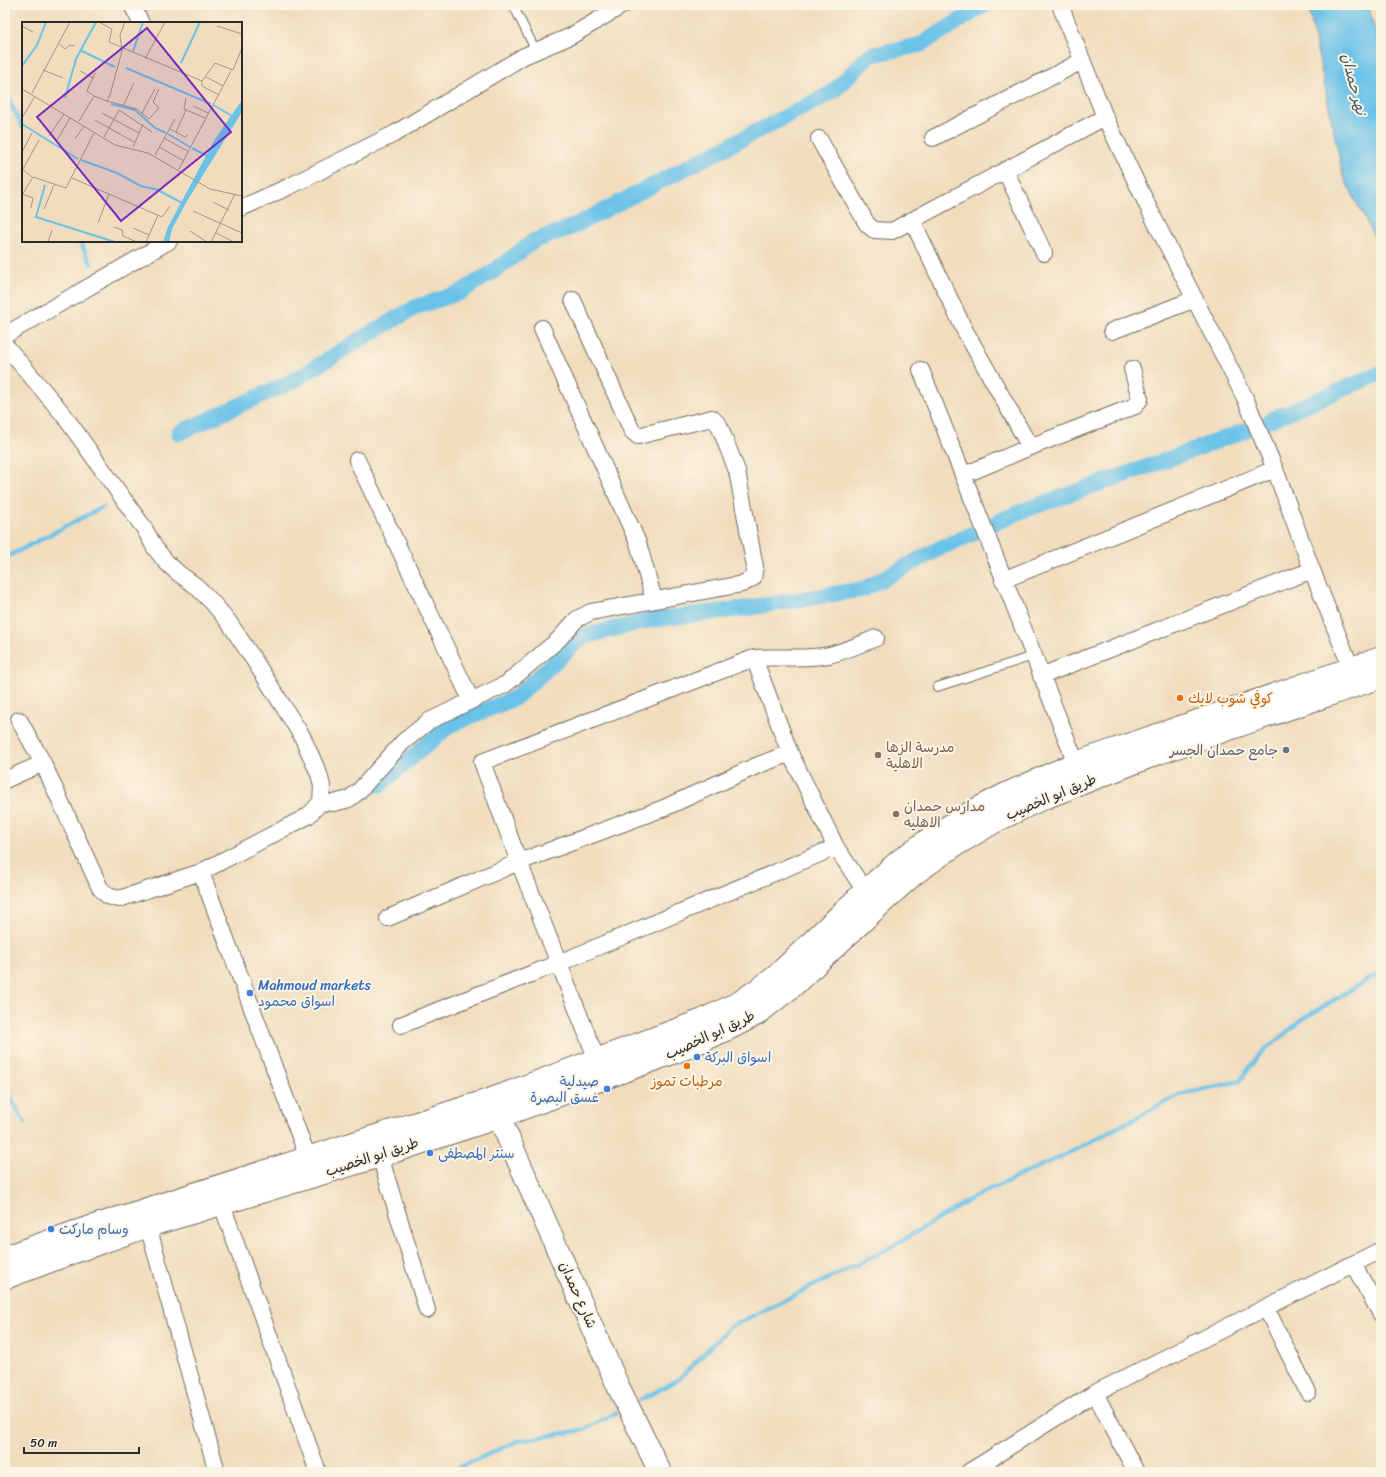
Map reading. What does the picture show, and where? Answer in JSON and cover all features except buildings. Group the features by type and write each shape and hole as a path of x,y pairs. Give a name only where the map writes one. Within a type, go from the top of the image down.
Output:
{"main road":[{"name":"طريق ابو الخصيب","path":"5,1278 148,1226 222,1205 380,1156 499,1117 686,1048 757,1014 794,985 914,874 954,846 996,821 1156,745 1350,668 1381,658"},
{"name":"طريق ابو الخصيب","path":"5,1257 72,1233 489,1100 703,1020 740,1002 774,978 865,891 917,847 955,821 1008,793 1076,764 1156,745 1381,678"},
{"name":"شارع حمدان","path":"499,1117 618,1386 660,1472"}],"street":[{"path":"132,5 140,22"},
{"path":"242,208 288,187 394,134 524,56 571,36 623,5"},
{"path":"1060,5 1105,117 1245,398 1275,470 1350,668"},
{"path":"933,138 1082,61"},
{"path":"819,139 867,224 874,230 892,231 1105,117"},
{"path":"1005,170 1044,253"},
{"path":"912,220 964,329 1030,447"},
{"path":"5,335 167,242"},
{"path":"1112,331 1195,299"},
{"path":"321,802 334,803 349,799 359,791 403,742 429,721 506,684 558,640 578,619 591,612 742,584 753,578 755,567 737,471 719,425 712,418 638,436 632,431 573,300"},
{"path":"542,328 638,543 654,600"},
{"path":"5,345 13,352 62,414 144,528 155,548 178,573 196,586 228,621 302,736 322,786 321,802 308,816 201,872 119,899 108,896 100,888 43,763 19,720"},
{"path":"964,475 1030,447 1135,406 1140,399 1132,369"},
{"path":"921,370 964,475 1003,580 1076,764"},
{"path":"356,460 471,700"},
{"path":"1003,580 1275,470"},
{"path":"1041,676 1312,570"},
{"path":"597,1060 519,862 482,762 754,658 774,656 810,657 830,655 876,638"},
{"path":"754,658 790,753 836,848 865,891"},
{"path":"388,918 519,862 664,808 756,766 790,753"},
{"path":"5,780 43,763"},
{"path":"401,1025 559,963 836,848"},
{"path":"201,872 308,1158"},
{"path":"380,1156 427,1310"},
{"path":"222,1205 318,1472"},
{"path":"148,1226 217,1472"},
{"path":"969,1472 1095,1393 1381,1250"},
{"path":"1353,1264 1381,1314"},
{"path":"1266,1308 1308,1392"},
{"path":"1095,1393 1136,1472"}],"lane":[{"path":"513,5 536,51"},
{"path":"937,687 1033,656"}],"water":[{"name":"نهر حمدان","path":"1308,5 1368,5 1381,51 1381,250 1343,176"}],"waterway":[{"path":"179,433 295,380 416,307 459,293 493,272 534,241 572,227 833,92 870,55 920,45 985,5"},
{"path":"5,92 22,126"},
{"path":"80,242 91,264"},
{"path":"1270,420 1381,373"},
{"path":"995,523 1022,511 1244,431"},
{"path":"5,558 103,507"},
{"path":"380,785 450,725 515,698 582,637 650,620 748,608 864,589 940,548 972,534"},
{"path":"640,1400 679,1379 730,1327 888,1249 976,1196 1079,1148 1179,1095 1240,1081 1258,1056 1304,1018 1381,972"},
{"path":"5,1088 25,1123"},
{"path":"449,1472 518,1441 583,1430 616,1413"}],"place":[{"name":"كوفي شوب لايك","path":"1180,698"},
{"name":"جامع حمدان الجسر","path":"1286,750"},
{"name":"مدرسة الزها الاهلية","path":"878,755"},
{"name":"مدارس حمدان الاهليه","path":"896,814"},
{"name":"Mahmoud markets اسواق محمود","path":"250,993"},
{"name":"اسواق البركة","path":"697,1057"},
{"name":"مرطبات تموز","path":"687,1066"},
{"name":"صيدلية غسق البصرة","path":"607,1089"},
{"name":"سنتر المصطفى","path":"430,1153"},
{"name":"وسام ماركت","path":"51,1229"}]}
